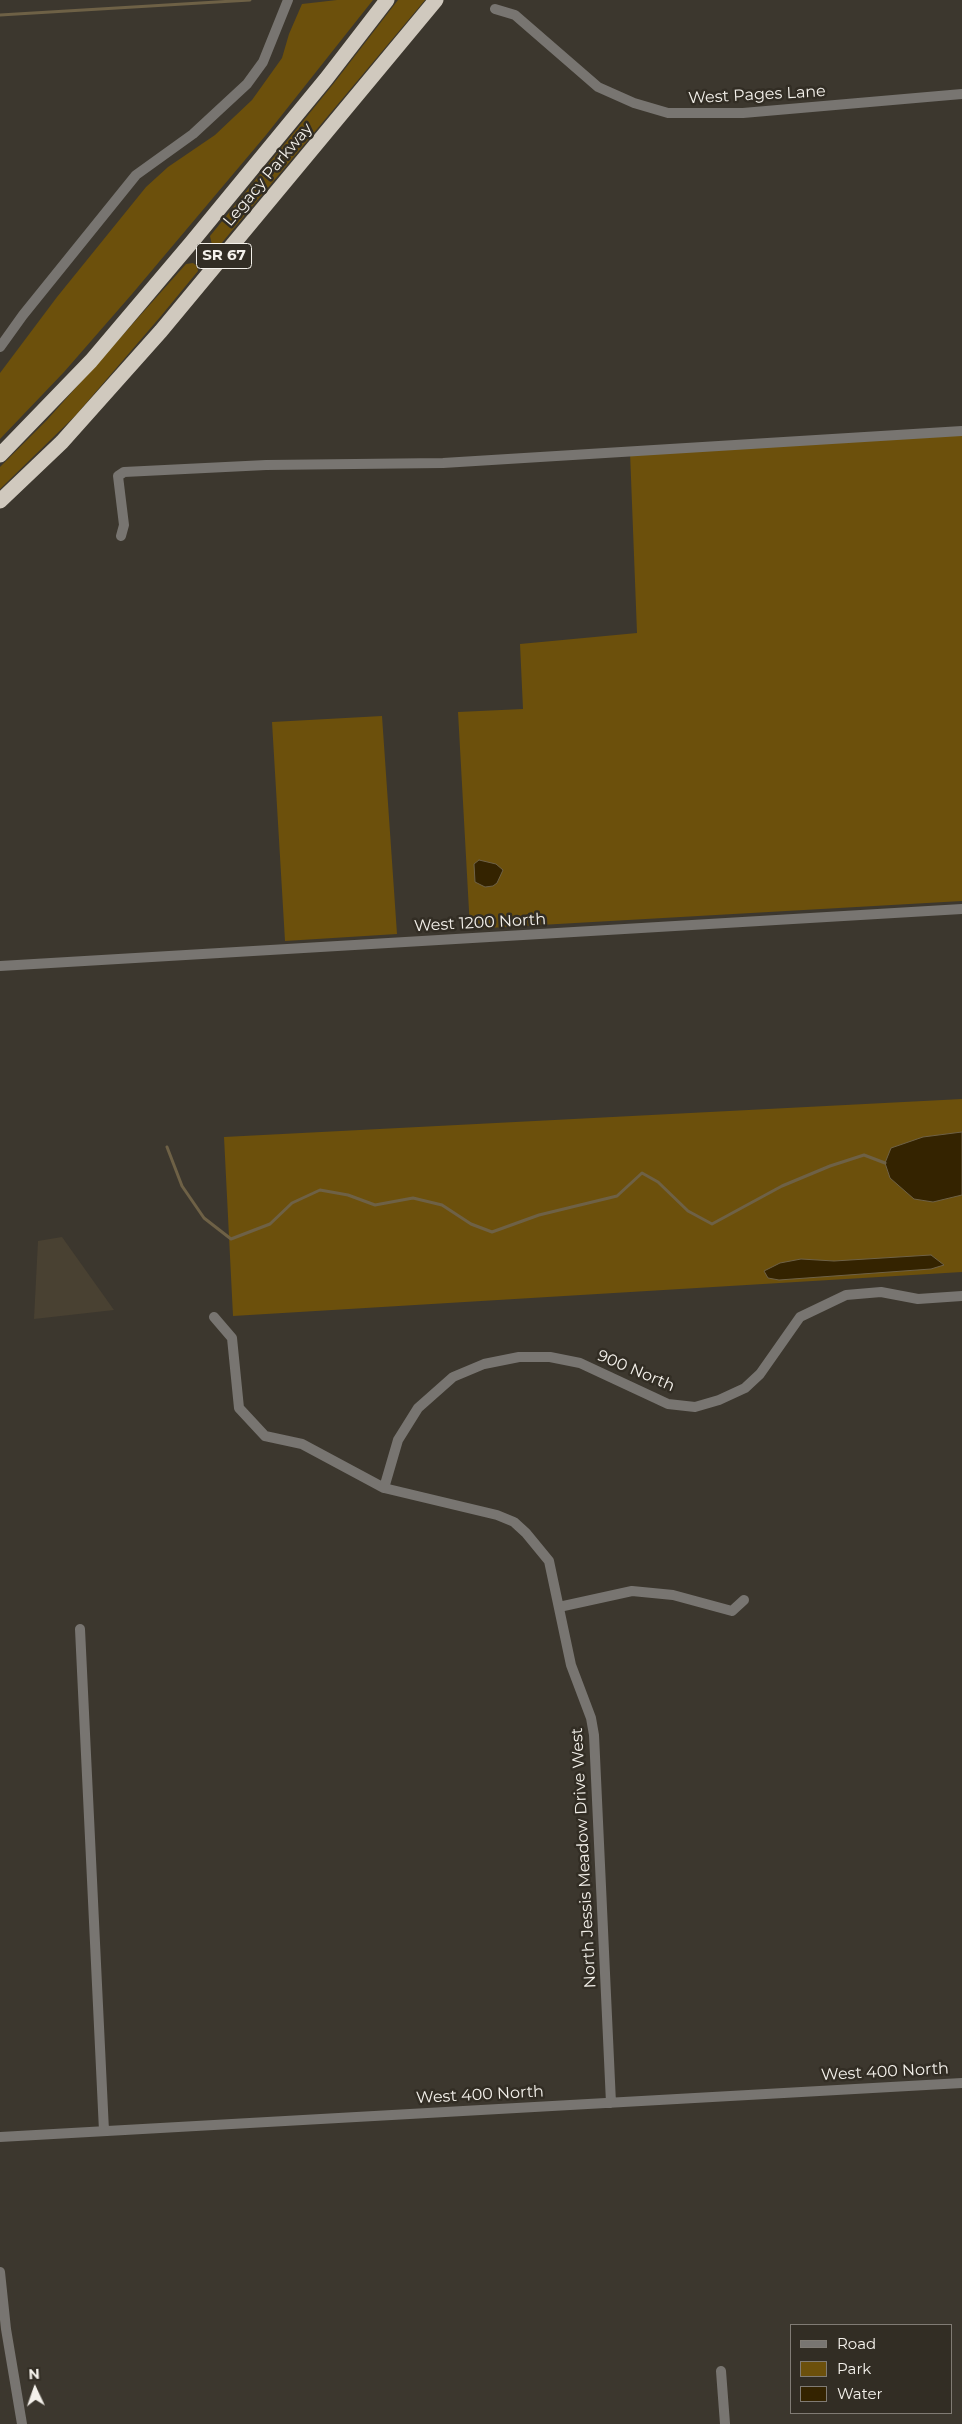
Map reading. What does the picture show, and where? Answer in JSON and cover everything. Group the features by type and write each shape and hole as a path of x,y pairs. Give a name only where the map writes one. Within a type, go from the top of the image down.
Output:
{"highway":[{"name":"Legacy Parkway","path":"0,455 91,361 191,244 326,79 387,0"},
{"name":"Legacy Parkway","path":"0,502 62,442 160,331 436,0"}],"street":[{"path":"0,347 23,315 136,175 193,134 247,84 263,62 288,0"},
{"name":"West Pages Lane","path":"495,10 515,15 598,87 634,103 668,113 743,113 962,94"},
{"path":"121,536 124,525 118,476 124,472 266,465 443,463 962,431"},
{"name":"West 1200 North","path":"0,966 962,909"},
{"name":"900 North","path":"384,1488 398,1440 418,1408 453,1377 484,1364 519,1357 550,1357 580,1363 668,1404 695,1406 719,1400 745,1388 760,1374 800,1317 846,1295 881,1292 918,1299 962,1296"},
{"name":"North Jessis Meadow Drive West","path":"214,1317 232,1338 240,1408 264,1436 302,1444 384,1488 497,1515 514,1522 526,1533 549,1561 571,1665 591,1718 594,1735 611,2103"},
{"path":"559,1607 632,1591 673,1595 732,1611 744,1600"},
{"path":"80,1630 104,2131"},
{"name":"West 400 North","path":"0,2137 962,2083"},
{"path":"0,2272 6,2329 22,2424"},
{"path":"721,2371 724,2424"}],"shaded area":[{"path":"62,1237 114,1310 34,1319 38,1241"}],"green space":[{"path":"337,0 373,0 266,135 132,294 64,372 0,439 0,373 57,297 146,187 168,167 215,135 252,100 282,58 289,34 302,4"},
{"path":"398,0 425,0 220,245 212,245 210,236 334,83"},
{"path":"193,263 197,266 198,271 161,316 75,416 0,489 0,467 47,420 186,264"},
{"path":"962,435 962,901 470,929 458,712 523,709 520,644 637,633 630,452"},
{"path":"382,716 397,934 285,941 272,722"},
{"path":"962,1099 962,1272 233,1316 224,1137"}],"water":[{"path":"479,860 496,864 503,870 497,883 493,886 485,887 475,882 474,864"},
{"path":"962,1132 962,1195 933,1202 914,1199 890,1178 885,1163 891,1148 923,1137"},
{"path":"931,1255 944,1265 931,1269 779,1280 768,1278 764,1271 780,1263 801,1259 834,1261"}],"waterway":[{"path":"0,15 250,0"},
{"path":"167,1147 182,1186 204,1218 231,1239 270,1224 292,1203 320,1190 348,1195 375,1205 413,1198 442,1205 471,1224 492,1232 539,1215 617,1196 642,1173 658,1182 688,1211 712,1224 782,1186 830,1166 864,1155 885,1163"}]}
